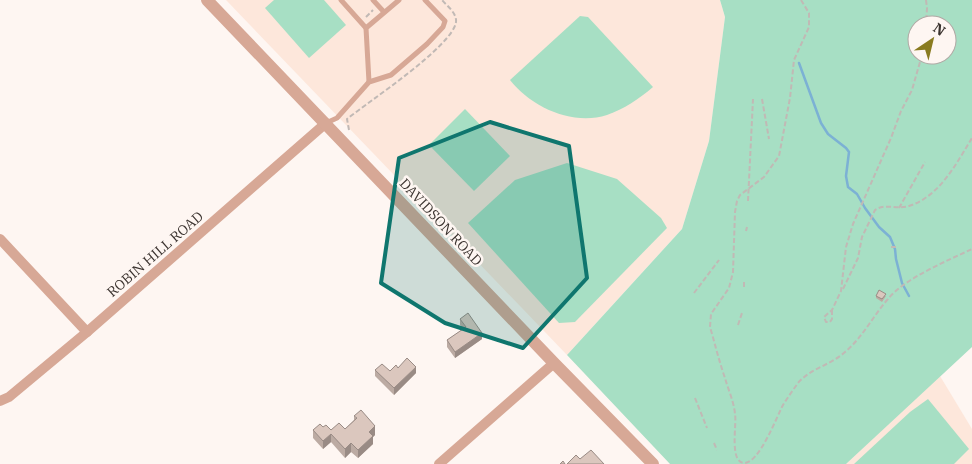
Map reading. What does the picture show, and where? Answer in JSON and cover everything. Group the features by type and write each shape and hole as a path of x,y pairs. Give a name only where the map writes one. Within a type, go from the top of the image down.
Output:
{"street":[{"name":"DAVIDSON ROAD","path":"207,0 653,464"},
{"name":"ROBIN HILL ROAD","path":"0,401 9,397 87,332 326,123"},
{"path":"0,239 87,332"},
{"path":"439,464 554,363"}],"lane":[{"path":"341,0 366,28 369,82"},
{"path":"373,0 384,12"},
{"path":"366,28 399,0"},
{"path":"326,123 337,118 369,82 391,75 427,44 443,27 445,21 425,0"}],"path":[{"path":"801,0 809,13 809,27 794,60 790,98 779,156 764,177 740,195 735,212 733,272 729,288 715,307 710,320 710,327 736,415 735,450 737,457 742,462 747,462 755,457 774,428 783,406 800,381 806,375 845,353 859,338 888,298 902,286 935,266 972,249"},
{"path":"926,0 927,15"},
{"path":"365,17 375,8"},
{"path":"841,291 846,247 853,224 901,111 912,90 919,65"},
{"path":"748,201 753,99"},
{"path":"762,99 769,139"},
{"path":"832,310 832,319 830,322 826,322 824,317 832,310 858,258 862,237 871,214 878,207 899,208 908,206 931,195 948,174 972,138"},
{"path":"899,208 924,162"},
{"path":"746,231 747,227"},
{"path":"891,247 897,246"},
{"path":"694,293 720,260"},
{"path":"744,282 744,287"},
{"path":"738,325 742,313"},
{"path":"695,398 707,428"},
{"path":"714,443 718,450"}],"highlighted area":[{"path":"490,122 569,146 587,278 523,348 445,323 381,283 399,158"}],"shaded area":[{"path":"226,0 720,0 725,17 709,141 682,229 567,355"},
{"path":"940,376 972,429 972,464 846,464"}],"green space":[{"path":"274,0 324,0 346,25 309,58 265,8"},
{"path":"720,0 972,0 972,347 846,464 670,464 567,355 682,229 709,141 725,17"},
{"path":"580,16 588,17 653,87 637,100 619,110 594,118 566,116 553,112 529,98 510,80"},
{"path":"465,109 510,156 474,191 429,145"},
{"path":"567,163 617,179 661,218 667,228 575,322 559,323 468,223 515,180"},
{"path":"928,399 969,449 954,464 854,464 910,412"}],"building":[{"path":"879,290 886,294 882,299 876,296"},
{"path":"468,313 482,333 455,352 447,340 466,327 460,319"},
{"path":"407,358 416,367 394,388 375,370 382,364 390,371 396,365 398,368"},
{"path":"361,410 375,426 369,432 373,436 358,450 351,443 345,449 331,434 323,441 313,430 320,424 323,427 326,425 331,430 339,423 345,429 357,418 354,416"},
{"path":"591,450 604,464 567,464 576,455 580,459"}],"waterway":[{"path":"799,63 821,123 828,134 849,152 846,176 848,187 857,194 879,227 890,237 895,249 902,283 909,296"}]}
